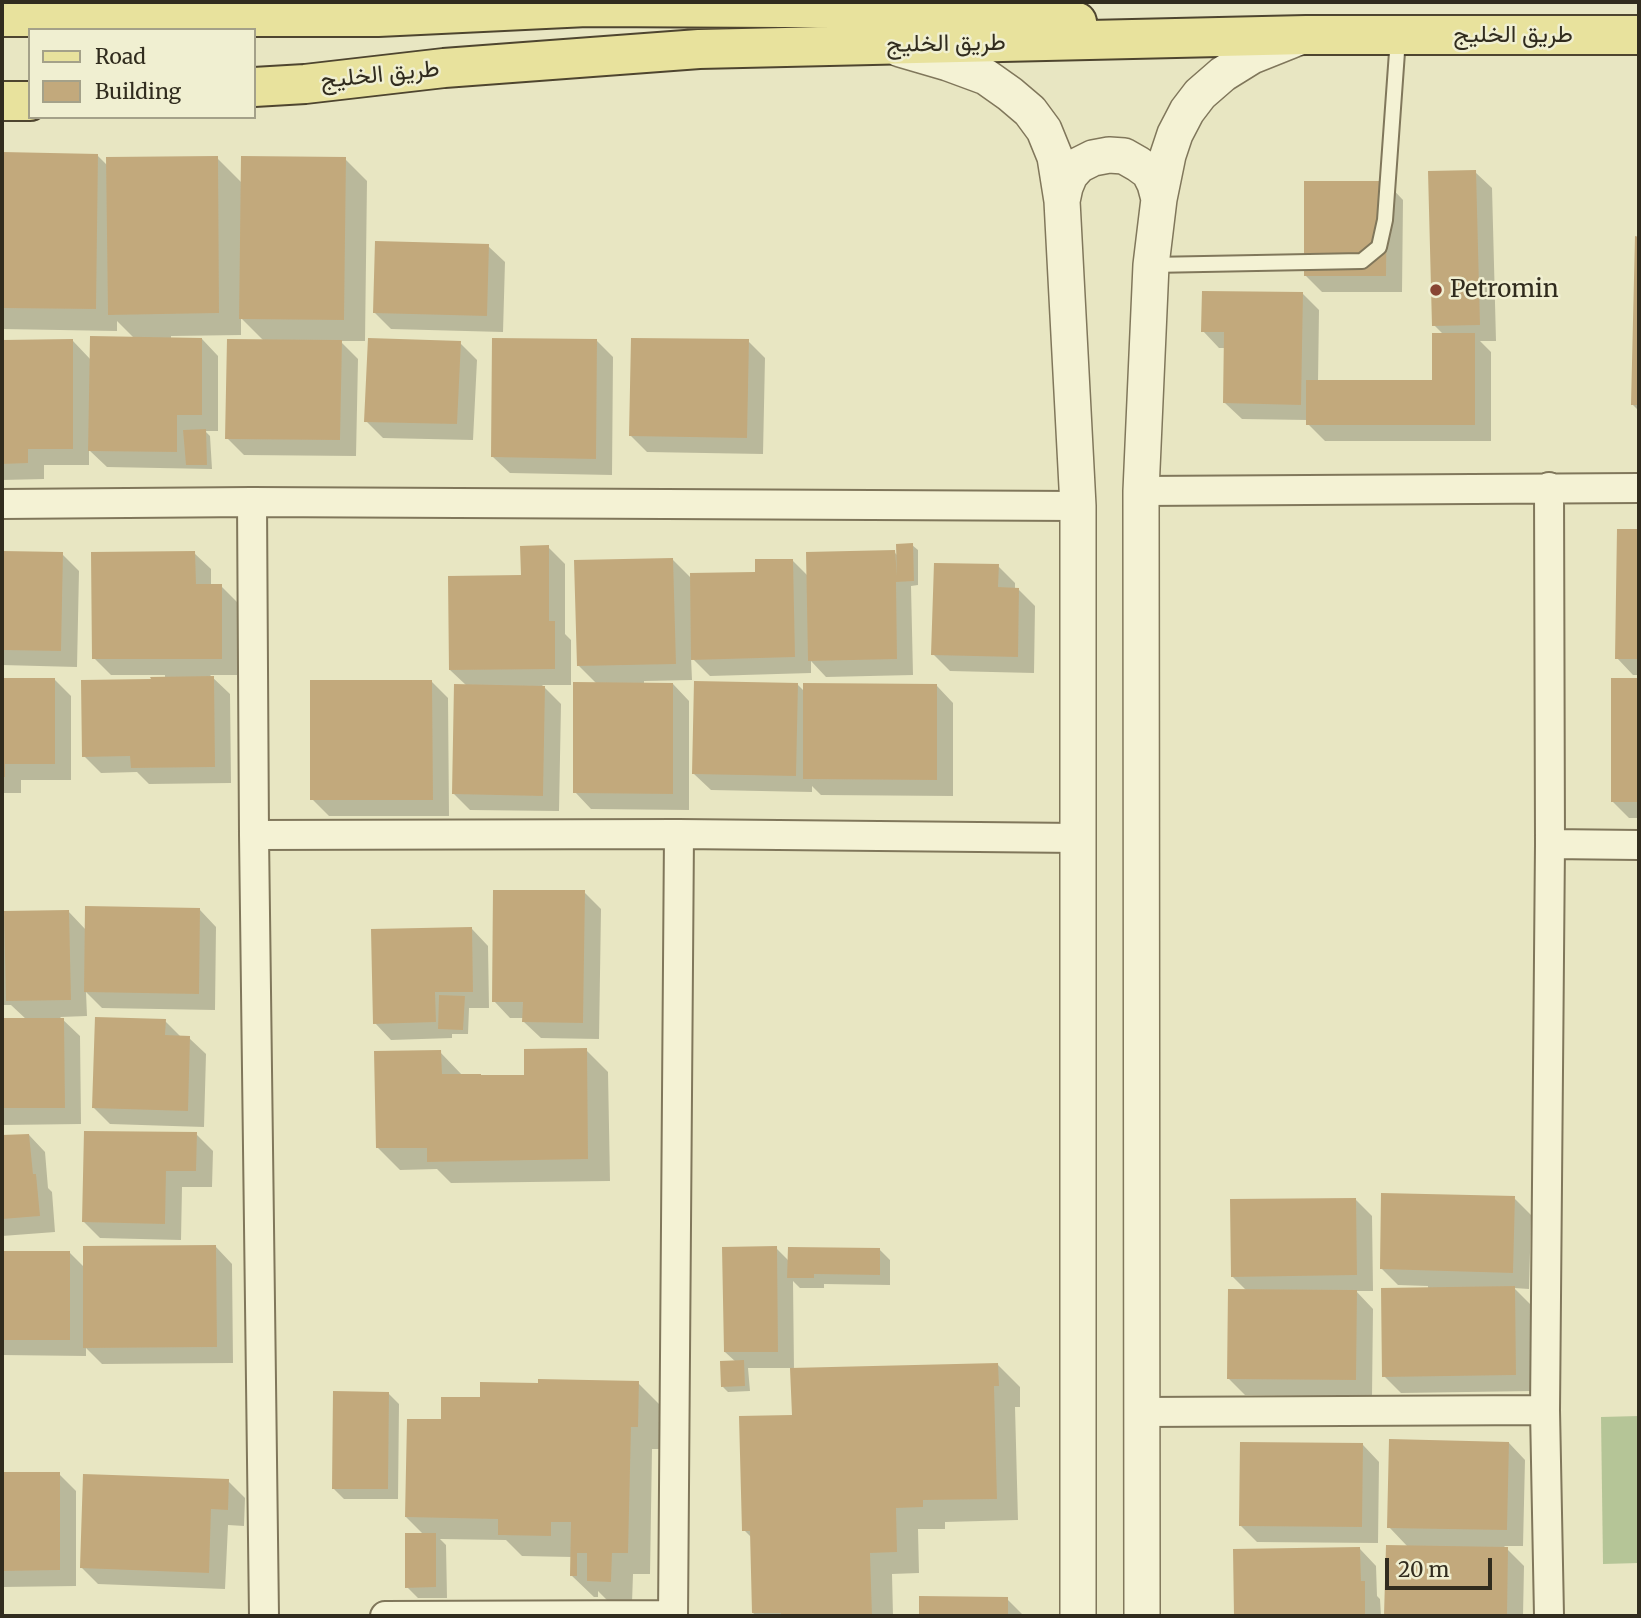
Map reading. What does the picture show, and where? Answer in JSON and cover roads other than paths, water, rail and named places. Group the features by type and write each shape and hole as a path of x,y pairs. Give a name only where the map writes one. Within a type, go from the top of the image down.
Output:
{"main road":[{"path":"2,18 378,17 587,7 982,9 1187,38"},
{"name":"طريق الخليج","path":"256,87 444,68 699,49 1306,35 1639,35"},
{"path":"2,102 28,101"}],"street":[{"path":"1142,1616 1141,491 1151,265 1159,199 1168,155 1187,111 1200,94 1223,74 1252,56 1306,35"},
{"path":"886,45 986,77 1020,102 1044,130 1055,157 1062,201 1078,506 1078,1616"},
{"path":"1062,201 1070,175 1079,165 1093,158 1110,155 1124,156 1149,172 1156,184 1159,199"},
{"path":"1549,487 1550,844 1545,1410 1549,1616"},
{"path":"1141,491 1639,488"},
{"path":"2,504 252,502 1078,506"},
{"path":"252,502 264,1616"},
{"path":"254,835 679,834 1078,838"},
{"path":"386,1616 673,1616 679,834"},
{"path":"1550,844 1639,845"},
{"path":"1142,1412 1545,1410"}],"lane":[{"path":"1151,265 1362,261 1379,247 1385,220 1398,34"}],"place":[{"name":"Petromin","path":"1436,290"}]}
